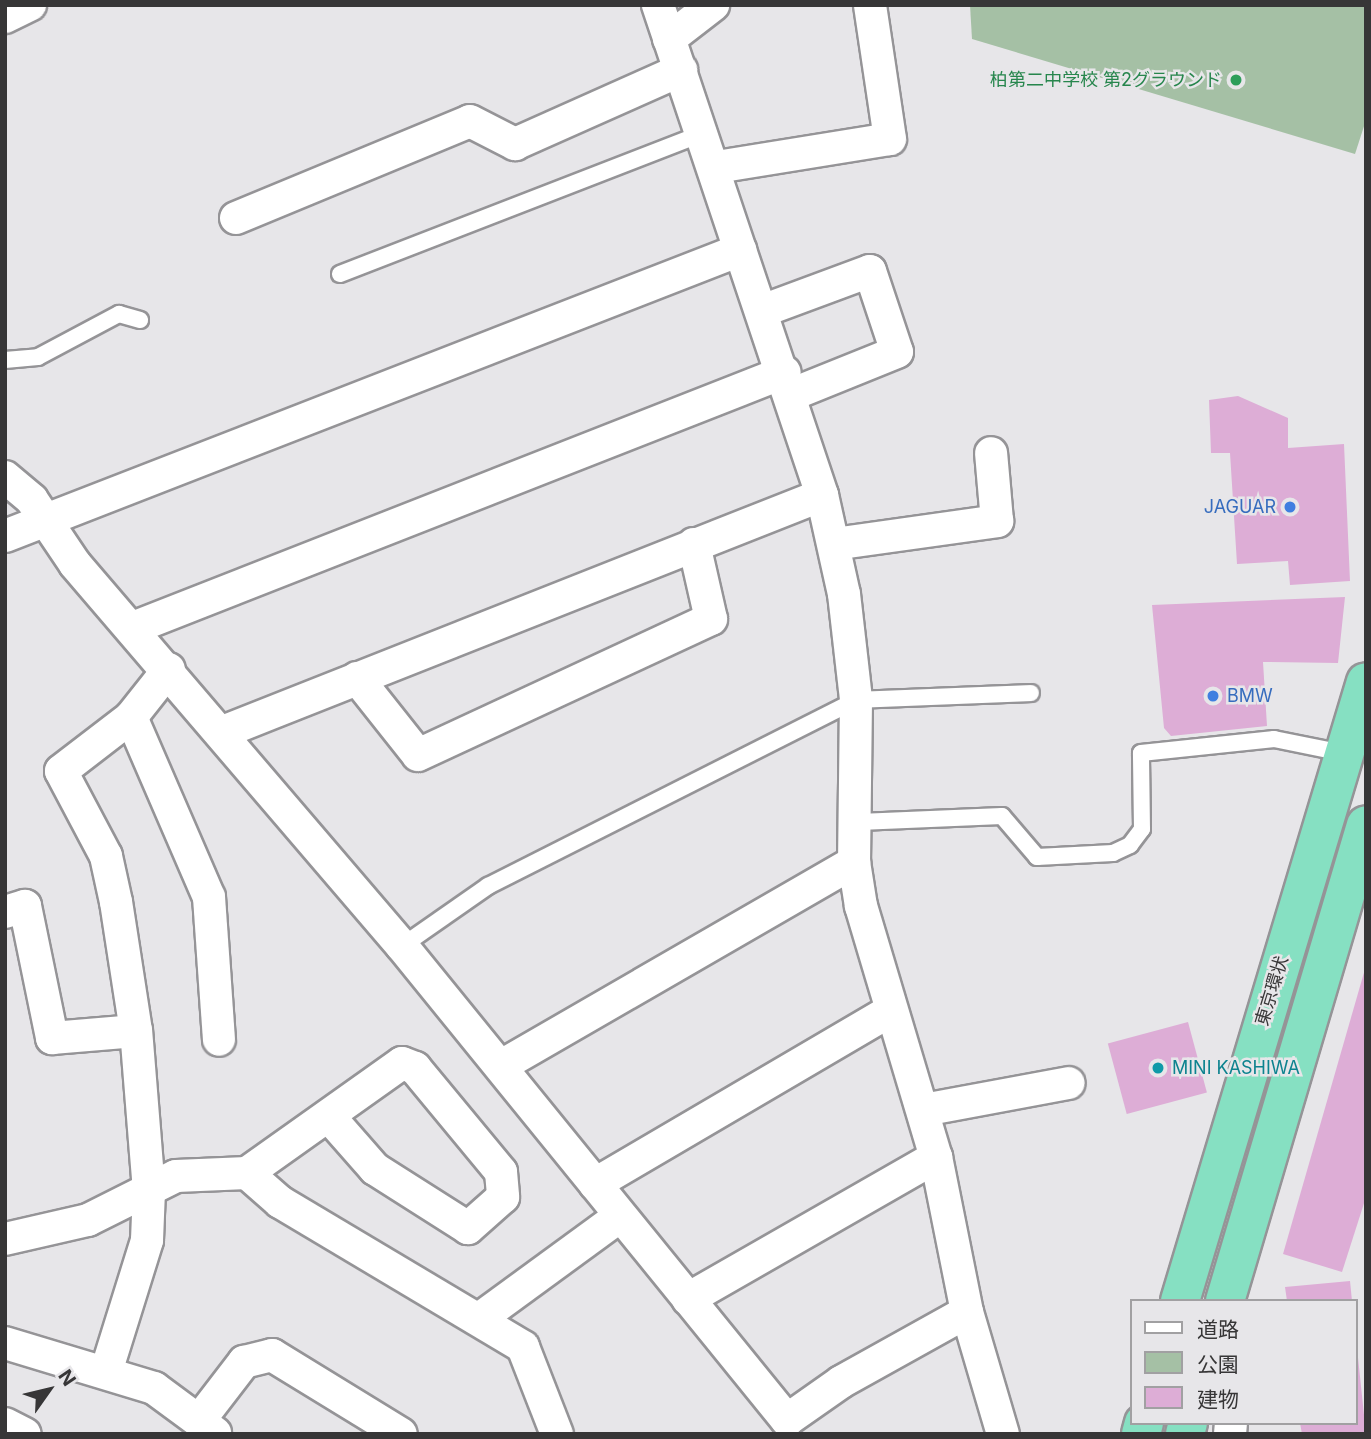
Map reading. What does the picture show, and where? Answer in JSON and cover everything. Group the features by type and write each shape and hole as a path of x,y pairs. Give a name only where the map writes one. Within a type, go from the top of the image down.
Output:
{"highway":[{"name":"東京環状","path":"1181,1299 1366,682"},
{"path":"1226,1299 1366,825"}],"street":[{"path":"5,17 30,5"},
{"path":"658,5 717,167 740,250 789,383 834,544 856,700 859,822 854,862 890,1011 936,1157 967,1312 1003,1434"},
{"path":"669,39 713,5"},
{"path":"717,167 890,139 870,5"},
{"path":"236,218 470,121 515,144 681,70"},
{"path":"5,536 740,250"},
{"path":"133,628 789,383 897,352 870,271 762,311"},
{"path":"834,544 997,521 991,453"},
{"path":"5,477 45,519 75,564 223,732 402,946 792,1427 967,1312"},
{"path":"223,732 822,495"},
{"path":"357,678 418,755 711,620 694,544"},
{"path":"106,1372 147,1240 149,1191 136,1031 106,856 61,771 131,717 169,669"},
{"path":"131,717 209,897 219,1040"},
{"path":"501,1066 854,862"},
{"path":"5,912 25,906 52,1038 136,1031"},
{"path":"595,1184 890,1011"},
{"path":"5,1239 88,1220 176,1176 247,1173 331,1119 388,1067 415,1068 501,1172 503,1197 468,1228 375,1169 331,1119"},
{"path":"923,1110 1069,1083"},
{"path":"688,1299 936,1157"},
{"path":"247,1173 281,1202 482,1317 523,1347 557,1434"},
{"path":"482,1317 620,1216"},
{"path":"5,1343 154,1388 208,1426 244,1362 272,1355 401,1434"},
{"path":"5,1424 25,1434"}],"lane":[{"path":"340,274 704,133"},
{"path":"5,360 38,357 119,314 141,320"},
{"path":"402,946 488,886 856,700 1031,693"},
{"path":"859,822 1002,816 1037,857 1113,853 1130,845 1142,829 1141,753 1274,739 1343,754"}],"green space":[{"name":"柏第二中学校 第2グラウンド","path":"970,5 1366,5 1366,120 1355,154 972,39"}],"building":[{"name":"JAGUAR","path":"1238,396 1288,418 1288,448 1344,444 1350,581 1290,585 1288,561 1237,564 1230,453 1211,453 1209,400"},
{"name":"BMW","path":"1345,597 1338,663 1263,662 1267,726 1171,736 1164,728 1152,605"},
{"path":"1365,969 1366,1197 1342,1272 1283,1254"},
{"name":"MINI KASHIWA","path":"1188,1022 1207,1093 1127,1114 1108,1043"},
{"path":"1350,1281 1352,1299 1287,1299 1285,1287"},
{"path":"1357,1348 1366,1434 1302,1434 1300,1425 1357,1425"}],"place":[{"name":"柏第二中学校 第2グラウンド","path":"1236,80"},
{"name":"JAGUAR","path":"1290,507"},
{"name":"BMW","path":"1213,696"},
{"name":"MINI KASHIWA","path":"1158,1068"}]}
